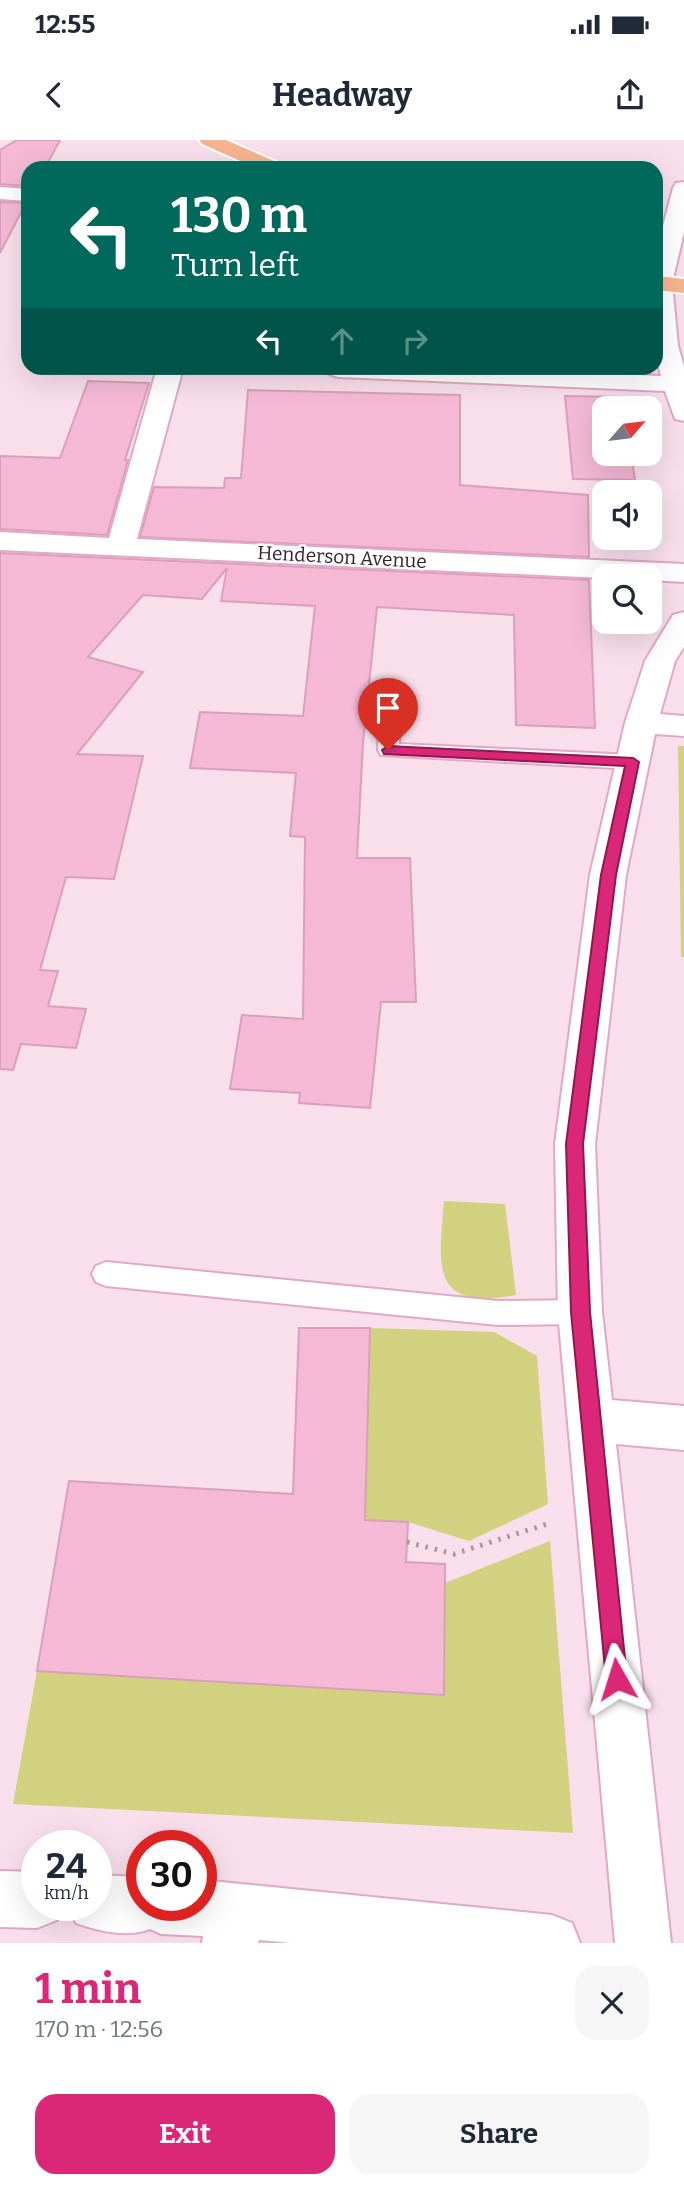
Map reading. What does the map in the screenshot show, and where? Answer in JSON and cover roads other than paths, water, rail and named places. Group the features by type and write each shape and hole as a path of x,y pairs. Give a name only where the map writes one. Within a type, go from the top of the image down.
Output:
{"highway":[{"path":"214,141 258,161"}],"street":[{"path":"684,188 667,284 666,346 684,413"},
{"path":"0,193 21,195"},
{"path":"121,546 168,375"},
{"path":"483,375 676,383"},
{"name":"Henderson Avenue","path":"0,541 684,573"},
{"path":"643,1943 580,1312 575,1144 608,875 637,743 660,661 684,621"},
{"path":"637,743 684,726"},
{"path":"592,1420 684,1428"},
{"path":"0,1899 21,1900"},
{"path":"214,1921 232,1926 552,1943"}],"lane":[{"path":"391,694 388,750 637,743"},
{"path":"106,1274 498,1313 580,1312"}]}
